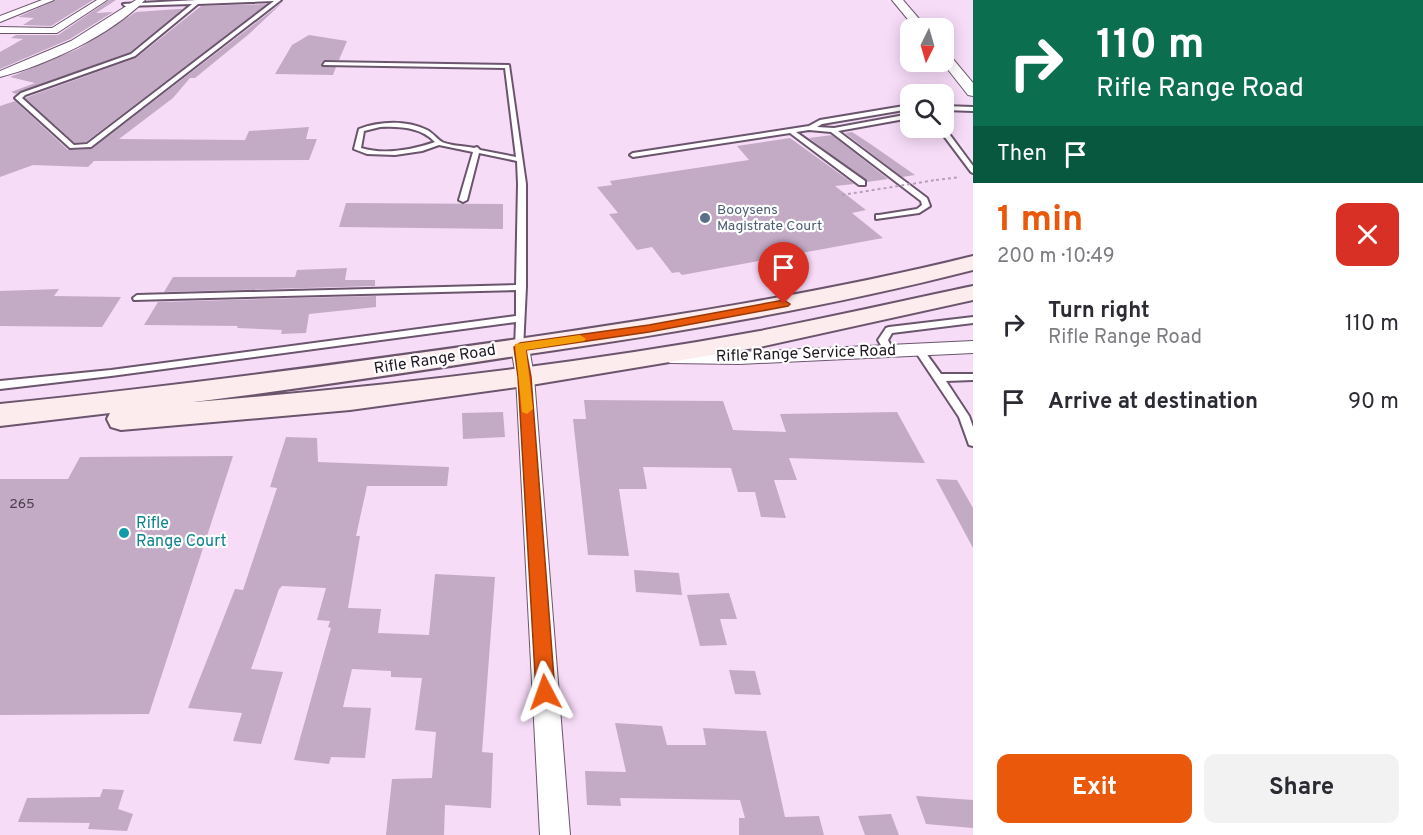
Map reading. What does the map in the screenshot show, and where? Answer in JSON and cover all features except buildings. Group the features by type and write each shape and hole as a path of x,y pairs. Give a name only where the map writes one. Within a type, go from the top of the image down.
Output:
{"main road":[{"name":"Rifle Range Road","path":"0,415 336,375 649,328 784,304 973,263"},
{"name":"Rifle Range Road","path":"0,429 350,400 525,377 791,333 973,293"}],"street":[{"path":"0,19 50,0"},
{"path":"0,30 54,31 104,0"},
{"path":"897,0 912,18"},
{"path":"0,68 65,44 131,4"},
{"path":"0,74 59,53 131,4"},
{"path":"954,68 973,92"},
{"path":"520,347 525,377 555,835"},
{"name":"Rifle Range Service Road","path":"638,357 739,358 973,347"}],"lane":[{"path":"198,2 133,55 23,94 19,99 72,147 89,146 278,0"},
{"path":"131,4 278,0"},
{"path":"324,64 507,66 522,184 520,347"},
{"path":"954,108 973,109"},
{"path":"809,128 820,122 900,109"},
{"path":"633,154 791,130 809,128 832,130 900,118"},
{"path":"820,122 924,200 926,206 920,211 879,217"},
{"path":"439,142 422,150 395,153 367,152 357,149 361,130 374,126 418,129 432,135 439,142 519,160"},
{"path":"791,130 862,183"},
{"path":"948,138 973,171"},
{"path":"463,200 477,149"},
{"path":"137,298 522,287"},
{"path":"0,385 111,373 521,318"},
{"path":"889,352 883,340 889,330 973,320"},
{"path":"920,351 964,416 973,442"},
{"path":"939,378 973,378"}],"path":[{"path":"842,195 964,176"}],"slow traffic":[{"path":"527,409 520,347 580,339"}],"place":[{"name":"Booysens Magistrate Court","path":"705,218"},
{"name":"Rifle Range Court","path":"124,533"}],"route":[{"path":"545,692 525,377 520,347 649,328 784,304"}]}
